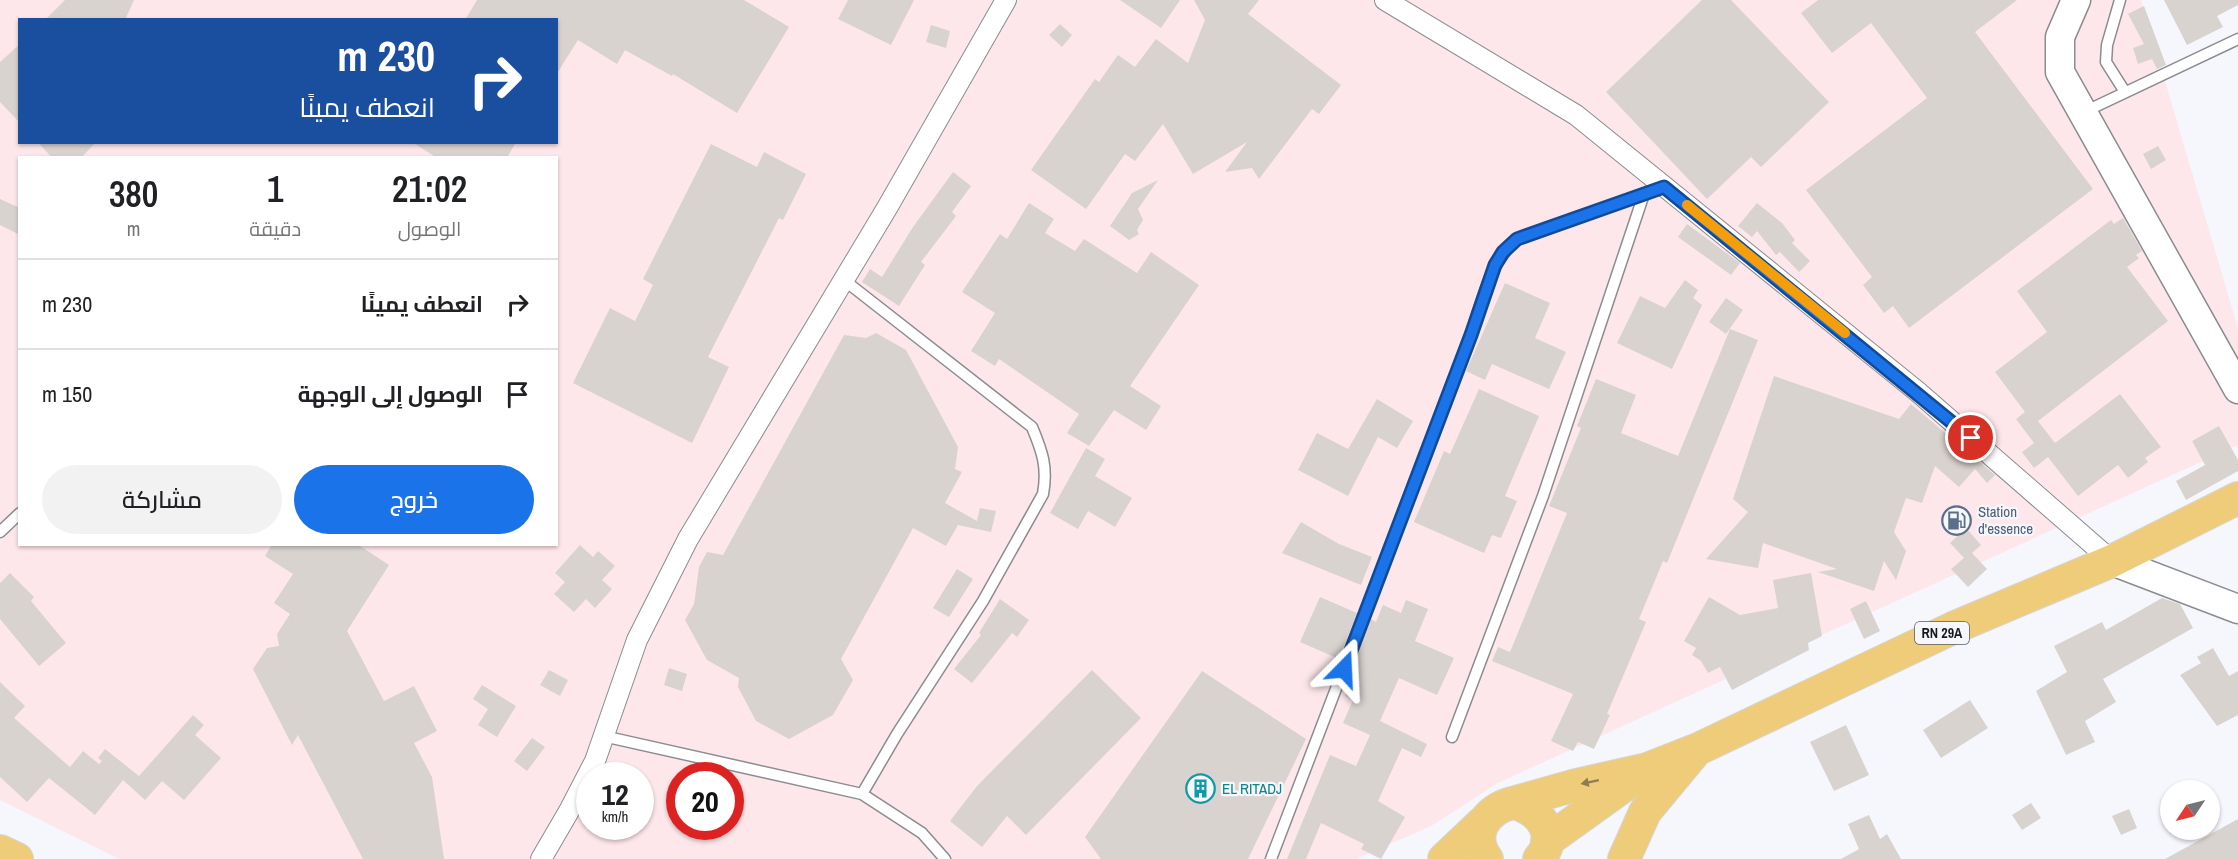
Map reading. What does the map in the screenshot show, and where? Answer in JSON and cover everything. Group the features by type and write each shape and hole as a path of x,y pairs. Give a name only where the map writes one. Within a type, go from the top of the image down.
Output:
{"main road":[{"path":"2076,0 2060,38 2058,55 2060,72 2081,113 2238,388"},
{"name":"RN 29A","path":"1512,803 1576,785 1647,770 1698,749 1953,628 2112,561 2238,498"},
{"path":"2112,561 2238,609"},
{"path":"1624,859 1645,812 1698,749"},
{"name":"RN 29A","path":"1544,854 1647,770"},
{"path":"1444,859 1483,822 1490,812 1512,803 1534,810 1546,830 1544,854"},
{"path":"1483,822 1480,846 1487,859"},
{"path":"0,850 17,859"}],"street":[{"path":"541,859 569,811 603,736 637,640 688,539 844,280 1006,0"},
{"path":"1385,0 1576,115 1918,392 2112,561"}],"lane":[{"path":"2120,0 2107,45 2106,62 2125,92"},
{"path":"2081,113 2238,39"},
{"path":"1271,859 1471,335 1495,265 1503,252 1517,239 1664,187"},
{"path":"1452,737 1543,496 1644,194"},
{"path":"844,280 1032,427 1045,456 1046,476 1043,494 983,601 897,734 862,794"},
{"path":"0,532 18,515"},
{"path":"603,736 862,794 922,833 945,859"}],"shaded area":[{"path":"0,0 2141,0 2238,328 2238,445 1498,783 1431,826 1356,859 119,859 0,800"}],"building":[{"path":"65,0 134,0 126,18 47,18"},
{"path":"477,0 744,0 789,27 737,113 673,74 672,76 625,50 617,64 578,40 558,72 558,18 466,18"},
{"path":"848,0 914,0 891,45 838,19"},
{"path":"1120,0 1180,0 1161,28"},
{"path":"1194,0 1259,0 1248,14 1341,85 1319,114 1312,109 1259,179 1252,168 1225,172 1247,142 1193,174 1163,124 1135,161 1125,154 1086,209 1031,170 1095,79 1099,82 1118,55 1135,67 1156,39 1188,63 1205,20"},
{"path":"1702,0 1731,0 1829,102 1761,167 1751,157 1707,199 1606,92"},
{"path":"1818,0 2017,0 1975,32 2093,189 1909,328 1893,306 1884,313 1863,285 1872,277 1806,190 1927,98 1871,23 1832,53 1801,13"},
{"path":"2164,0 2238,0 2238,5 2217,16 2223,27 2187,45"},
{"path":"2144,6 2166,65 2157,69 2152,59 2138,64 2133,48 2144,44 2128,14"},
{"path":"1060,24 1072,35 1062,47 1049,35"},
{"path":"931,25 950,31 946,48 926,42"},
{"path":"18,46 18,121 0,102 0,62"},
{"path":"40,144 94,144 83,156 50,156"},
{"path":"415,144 515,144 508,156 434,156"},
{"path":"711,144 757,167 764,152 806,174 783,220 779,218 708,357 729,367 692,443 573,383 610,308 635,321 653,285 643,279"},
{"path":"2158,146 2166,160 2151,169 2143,154"},
{"path":"953,172 971,186 952,212 956,216 921,262 925,265 899,306 862,282 870,269 882,277 913,227"},
{"path":"1158,180 1138,209 1143,220 1137,230 1139,234 1129,240 1110,226 1132,193"},
{"path":"0,199 18,207 18,234 0,225"},
{"path":"1029,203 1054,219 1045,233 1075,251 1084,239 1137,273 1151,252 1199,285 1130,386 1161,406 1146,430 1114,410 1089,446 1067,433 1079,414 999,359 995,366 971,351 995,313 962,292 1000,234 1007,239"},
{"path":"1757,203 1782,223 1795,240 1792,243 1810,261 1799,272 1780,252 1776,255 1757,231 1752,237 1738,226"},
{"path":"2123,218 2142,251 2136,255 2139,258 2127,267 2168,321 2038,421 2055,443 2120,394 2161,447 2145,458 2148,462 2128,478 2118,465 2078,496 2048,457 2034,468 2022,452 2034,443 2016,419 2025,412 1995,372 2047,332 2017,291 2111,220 2114,224"},
{"path":"1687,224 1740,263 1731,275 1678,237"},
{"path":"1685,280 1698,290 1693,298 1702,305 1672,369 1617,343 1640,296 1665,308"},
{"path":"1505,283 1550,303 1535,338 1566,352 1549,389 1492,364 1485,380 1466,371"},
{"path":"1726,298 1743,310 1726,334 1709,322"},
{"path":"1730,329 1758,340 1667,563 1663,561 1639,619 1646,622 1607,714 1610,715 1594,749 1578,742 1573,751 1551,741 1573,694 1492,661 1498,647 1510,652 1567,513 1549,506 1581,428 1577,426 1596,379 1636,395 1621,433 1678,456"},
{"path":"876,333 906,350 958,447 955,469 962,472 945,503 977,521 980,508 996,511 991,532 958,525 946,546 913,528 841,659 853,680 833,715 789,739 756,721 738,687 739,678 707,660 685,620 694,604 699,567 707,552 723,555 844,335 866,338"},
{"path":"1774,376 1899,419 1911,404 1995,475 1987,483 1975,469 1959,487 1935,466 1922,503 1906,498 1894,532 1906,551 1896,580 1884,561 1874,591 1818,572 1837,569 1763,543 1758,568 1706,559 1748,512 1733,499"},
{"path":"1479,389 1539,416 1505,496 1517,501 1501,538 1492,535 1484,553 1414,522 1444,451 1450,454"},
{"path":"1377,399 1413,421 1397,448 1378,437 1348,496 1298,470 1317,433 1348,449"},
{"path":"2219,426 2238,460 2238,471 2186,500 2176,481 2205,465 2192,441"},
{"path":"1086,448 1105,459 1095,476 1132,498 1115,527 1088,511 1078,529 1050,513"},
{"path":"1301,522 1339,544 1372,557 1361,585 1282,553"},
{"path":"1966,528 1981,545 1972,553 1987,569 1968,587 1951,569 1964,558 1950,543"},
{"path":"580,545 593,557 598,551 615,566 602,580 612,589 595,608 586,599 574,612 554,594 565,582 555,573"},
{"path":"271,546 360,546 389,565 347,631 384,701 414,686 437,731 414,743 432,777 444,859 363,859 298,735 292,745 253,669 267,648 279,646 277,634 290,614 274,603 293,574 265,556"},
{"path":"957,569 973,579 949,617 933,608"},
{"path":"10,573 34,597 31,601 66,643 39,666 0,619 0,583"},
{"path":"1811,573 1822,636 1808,643 1809,650 1732,690 1720,667 1708,673 1701,661 1692,655 1696,648 1684,641 1709,597 1740,615 1778,608 1773,580"},
{"path":"1320,597 1357,613 1339,659 1300,642"},
{"path":"2162,598 2180,604 2193,628 2103,679 2116,702 2085,721 2095,742 2066,755 2036,691 2067,672 2054,646 2102,622 2106,630"},
{"path":"1000,599 1029,620 1017,637 1012,633 972,683 954,669 981,635 979,633"},
{"path":"1406,600 1428,609 1415,641 1454,658 1437,695 1399,678 1380,721 1427,744 1421,757 1402,748 1378,801 1405,817 1381,859 1361,849 1364,844 1321,823 1306,859 1287,859 1330,755 1356,766 1370,735 1343,723 1353,700 1345,696 1358,667 1353,665 1371,619 1376,622 1383,605 1401,613"},
{"path":"1866,601 1880,631 1864,639 1850,609"},
{"path":"2213,648 2229,676 2238,671 2238,715 2217,726 2180,675 2201,663 2197,657"},
{"path":"669,668 687,674 682,691 664,685"},
{"path":"549,670 568,680 560,696 540,685"},
{"path":"1092,670 1141,718 1026,835 1007,816 982,847 950,821 977,786"},
{"name":"EL RITADJ","path":"1202,671 1306,739 1248,859 1101,859 1085,837"},
{"path":"0,682 25,706 14,718 70,767 83,751 99,764 102,761 98,758 105,749 139,776 193,715 204,725 195,735 221,758 184,800 162,781 145,800 123,780 95,815 49,778 27,802 0,777"},
{"path":"482,685 516,706 497,737 478,725 488,709 473,699"},
{"path":"1970,700 1988,728 1941,758 1923,730"},
{"path":"1846,725 1869,775 1834,791 1810,742"},
{"path":"532,738 545,747 527,771 514,761"},
{"path":"2031,803 2041,818 2022,830 2012,815"},
{"path":"2129,809 2137,828 2121,835 2112,816"},
{"path":"1869,815 1880,839 1887,834 1901,859 1841,859 1859,849 1848,824"},
{"path":"2238,819 2238,859 2165,859 2200,840 2220,840 2220,829"}],"slow traffic":[{"path":"1687,205 1845,333"}],"place":[{"name":"Station d'essence","path":"1957,520"},
{"name":"EL RITADJ","path":"1201,788"}],"route":[{"path":"1344,669 1471,335 1495,265 1503,252 1517,239 1562,221 1664,187 1918,392 1971,438"}]}
